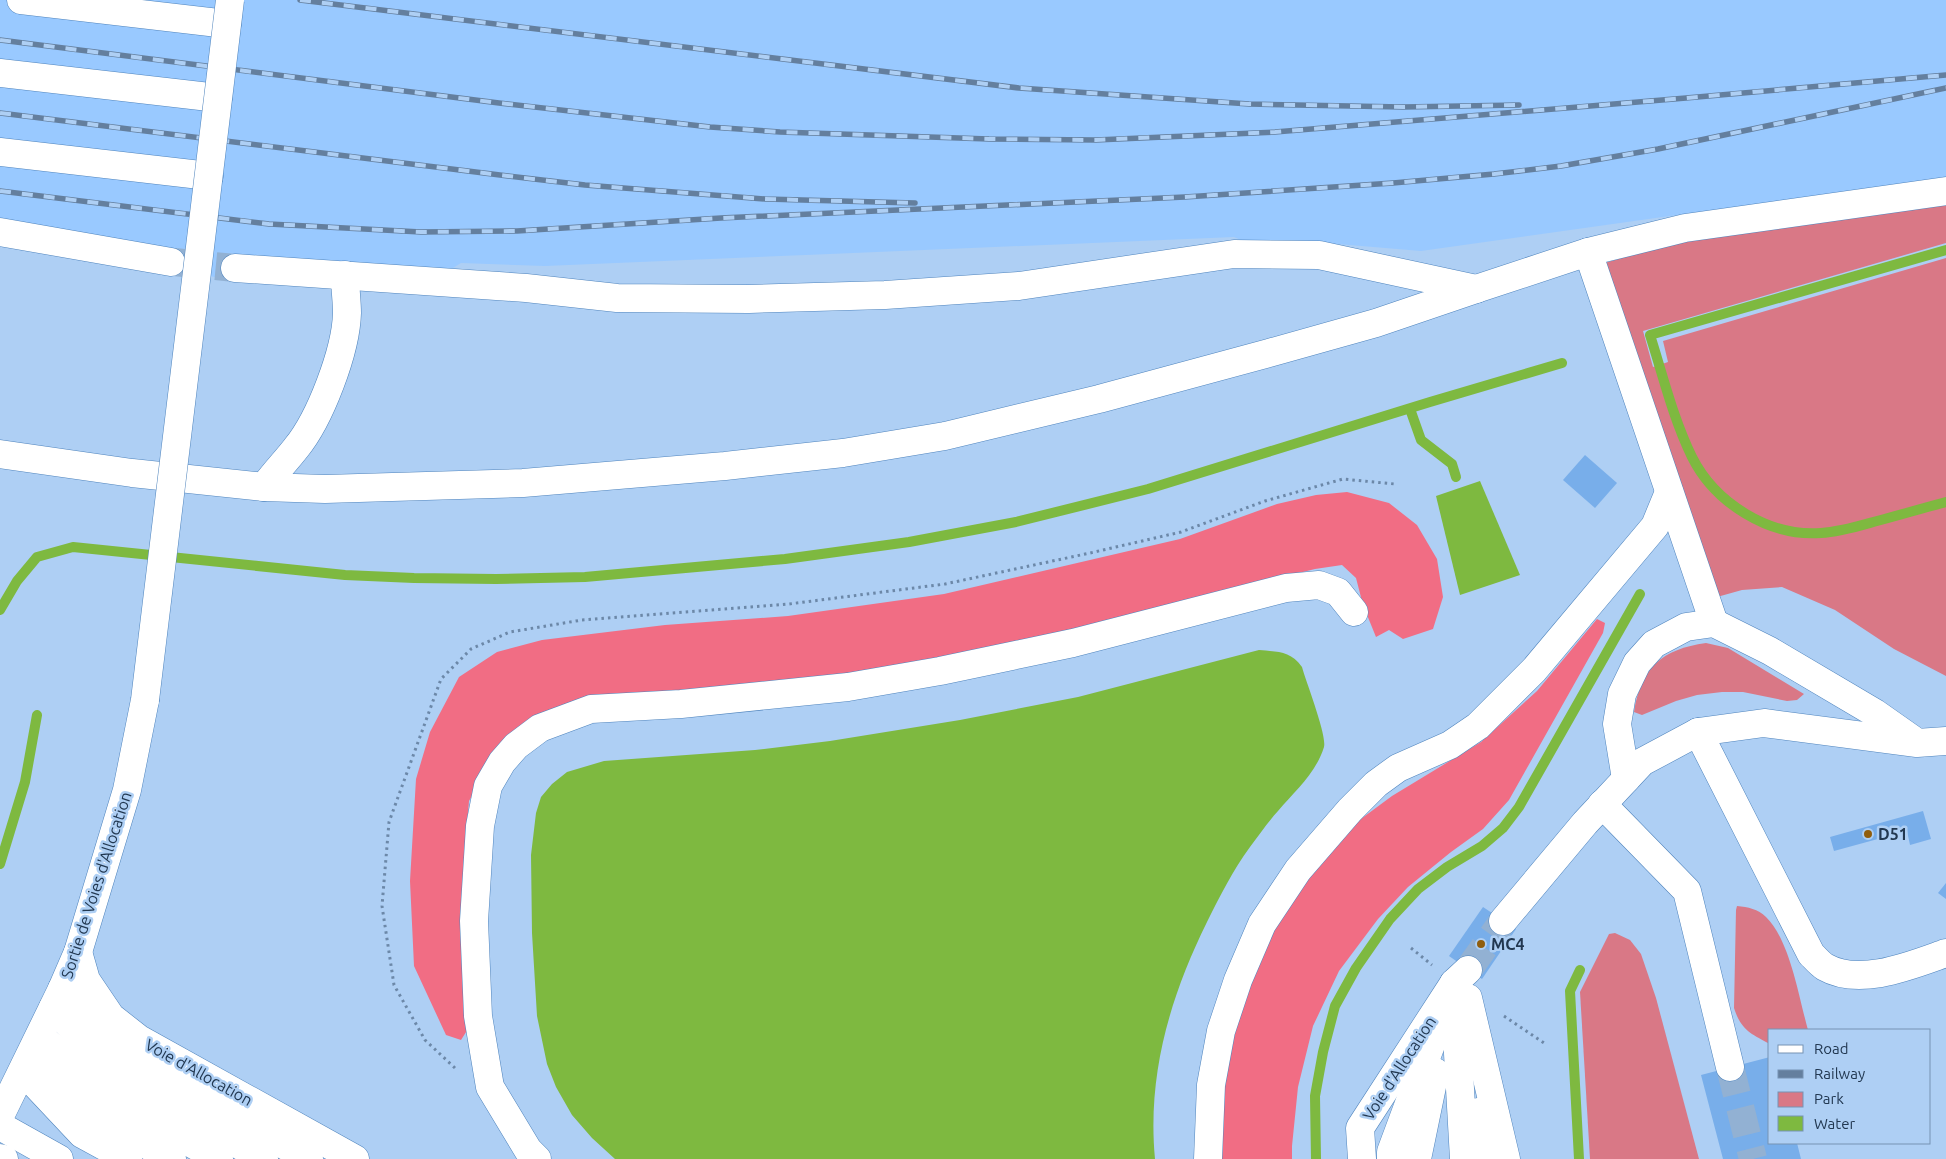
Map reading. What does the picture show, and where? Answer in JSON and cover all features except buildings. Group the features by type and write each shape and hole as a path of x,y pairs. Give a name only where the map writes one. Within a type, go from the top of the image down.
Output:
{"lane":[{"path":"21,0 229,12"},
{"name":"Sortie de Voies d'Allocation","path":"0,1116 58,998 78,952 127,790 145,700 229,12"},
{"path":"0,73 218,98"},
{"path":"0,152 209,176"},
{"path":"0,454 132,473 264,487 325,489 523,483 735,465 843,453 944,436 1099,399 1376,323 1588,252 1685,228 1946,191"},
{"path":"0,232 171,262"},
{"path":"1588,252 1714,624"},
{"path":"235,268 526,288 617,298 749,299 885,294 1019,286 1234,254 1309,254 1476,289"},
{"path":"264,487 297,448 315,420 331,380 340,350 347,314 345,275"},
{"path":"1208,1159 1211,1085 1221,1031 1238,980 1262,924 1298,870 1350,810 1376,784 1398,768 1450,745 1478,726 1534,670 1655,526 1669,492"},
{"path":"537,1159 528,1150 490,1087 478,1016 474,921 480,826 488,786 502,762 516,746 540,728 591,709 681,704 848,688 940,671 1073,643 1286,588 1320,585 1338,592 1354,612"},
{"path":"1626,779 1617,724 1622,694 1637,662 1654,644 1686,628 1714,624 1770,650 1875,713 1918,743"},
{"path":"1503,920 1602,804 1642,762 1698,732 1764,723 1918,743 1946,741"},
{"path":"1698,732 1811,954 1824,967 1839,974 1891,972 1946,953"},
{"path":"1602,804 1687,890 1730,1067"},
{"name":"Voie d'Allocation","path":"78,952 86,980 111,1017 139,1039 355,1159"},
{"path":"1463,981 1485,1159"},
{"path":"1463,981 1498,1159"},
{"path":"1463,981 1506,1159"},
{"name":"Voie d'Allocation","path":"1362,1159 1360,1128 1463,981"},
{"name":"Voie d'Allocation","path":"1391,1159 1391,1152 1463,981"},
{"name":"Voie d'Allocation","path":"1417,1159 1463,981"},
{"name":"Voie d'Allocation","path":"1444,1159 1463,981"},
{"name":"Voie d'Allocation","path":"1463,981 1464,1159"},
{"path":"58,998 117,1076 264,1159"},
{"name":"Voie d'Allocation","path":"58,998 128,1057 309,1159"},
{"path":"31,1054 82,1134 128,1159"},
{"path":"31,1054 94,1115 172,1159"},
{"path":"31,1054 219,1159"},
{"path":"0,1126 59,1159"},
{"path":"0,1158 4,1159"}],"shaded area":[{"path":"0,0 1946,0 1946,177 1421,251 1290,240 1247,243 1234,237 545,266 461,263 448,271 230,279 171,271 0,238"},
{"path":"1347,492 1389,503 1417,525 1437,559 1443,597 1433,629 1403,639 1389,630 1376,637 1363,605 1356,578 1342,565 1315,569 885,675 589,700 495,755 469,801 463,874 468,1029 461,1040 446,1035 414,966 410,881 416,779 430,732 459,677 497,652 542,640 665,625 788,616 944,594 1180,539 1277,504 1316,495"},
{"path":"1597,619 1605,623 1603,633 1509,800 1483,829 1408,887 1378,919 1339,971 1313,1026 1298,1087 1292,1159 1218,1159 1220,1076 1238,996 1271,932 1310,872 1346,830 1392,796 1481,742 1537,691"}],"green space":[{"path":"1946,202 1946,243 1643,331 1653,367 1668,362 1663,341 1946,258 1946,676 1894,649 1835,610 1782,587 1742,590 1717,597 1601,264 1684,240"},
{"path":"1706,643 1728,648 1804,694 1797,700 1787,701 1743,692 1722,692 1697,695 1676,701 1642,715 1634,712 1642,684 1648,672 1656,663 1677,650"},
{"path":"1737,906 1756,910 1766,917 1774,927 1793,970 1808,1029 1768,1029 1768,1043 1752,1034 1740,1022 1734,1008"},
{"path":"1615,933 1630,940 1641,954 1656,998 1699,1159 1590,1159 1580,992 1609,934"}],"water":[{"path":"1480,481 1520,575 1460,595 1436,496"},
{"path":"1259,650 1283,653 1293,657 1302,667 1319,720 1324,747 1316,765 1271,820 1238,865 1207,922 1182,979 1164,1037 1158,1067 1153,1128 1155,1159 615,1159 592,1138 572,1115 556,1087 547,1064 537,1016 532,933 531,855 536,813 541,797 552,784 567,772 604,761 755,750 830,741 960,720 1078,697"}],"waterway":[{"path":"1946,250 1650,335 1674,412 1692,457 1702,474 1715,489 1746,514 1763,523 1782,529 1801,533 1821,533 1849,529 1946,502"},
{"path":"0,610 17,581 37,557 73,547 345,575 496,579 585,577 785,559 909,542 1016,522 1148,489 1562,363"},
{"path":"1410,409 1421,440 1452,464 1456,477"},
{"path":"1316,1159 1315,1096 1323,1052 1335,1006 1356,968 1390,919 1418,889 1447,867 1482,846 1503,828 1519,807 1640,594"},
{"path":"0,864 25,782 37,715"},
{"path":"1579,1159 1570,991 1580,970"}],"tunnel":[{"path":"174,262 235,268"},
{"path":"1468,970 1503,921"},
{"path":"1730,1067 1753,1159"}],"railway":[{"path":"300,0 1019,88 1249,104 1403,107 1519,105"},
{"path":"0,40 499,103 710,127 780,132 989,139 1096,140 1275,132 1946,75"},
{"path":"0,191 269,224 421,232 517,231 721,218 1185,197 1393,183 1561,166 1658,149 1946,88"},
{"path":"0,113 585,185 765,199 915,203"}],"place":[{"name":"D51","path":"1868,834"},
{"name":"MC4","path":"1481,944"}]}
